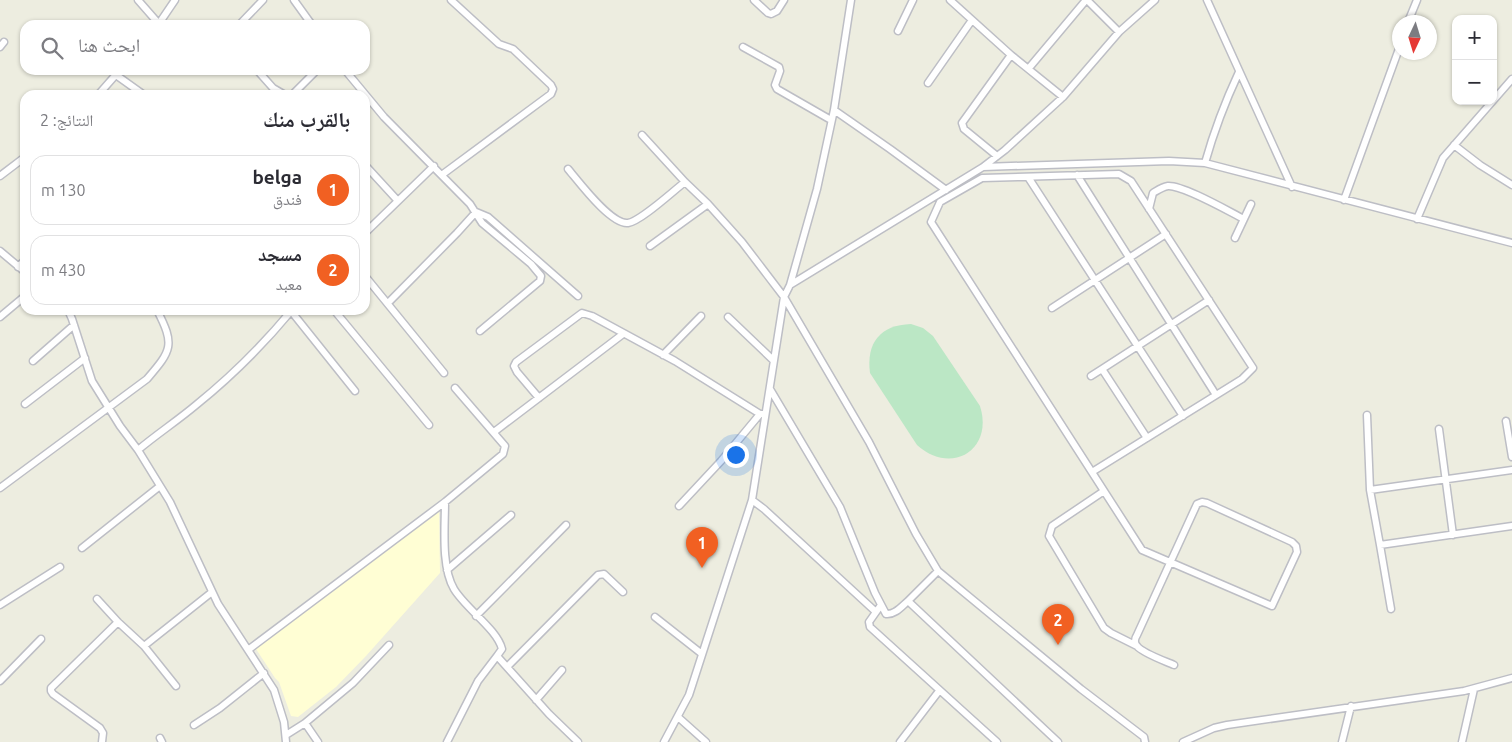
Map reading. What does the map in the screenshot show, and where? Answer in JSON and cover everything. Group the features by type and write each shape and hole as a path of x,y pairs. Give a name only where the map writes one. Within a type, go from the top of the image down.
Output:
{"street":[{"path":"138,0 155,20"},
{"path":"161,20 175,0"},
{"path":"244,20 263,0"},
{"path":"294,0 308,20"},
{"path":"443,174 551,94 553,89 513,49 499,44 451,0"},
{"path":"754,0 771,14 777,11 784,0"},
{"path":"664,742 689,695 752,500 762,414 770,389 784,297 790,285 817,188 834,110 851,0"},
{"path":"898,31 914,0"},
{"path":"950,0 1011,55 1063,98"},
{"path":"1028,68 1086,0 1119,32"},
{"path":"790,285 983,167 1063,98 1119,32 1154,0"},
{"path":"1207,0 1292,187"},
{"path":"1411,15 1417,0"},
{"path":"928,83 972,20"},
{"path":"743,47 779,67 780,71 775,85 777,88 831,120"},
{"path":"997,156 964,129 962,122 1011,55"},
{"path":"1344,200 1395,60"},
{"path":"1205,163 1218,120 1239,72"},
{"path":"102,90 115,75"},
{"path":"121,75 138,90"},
{"path":"261,75 276,90"},
{"path":"297,90 312,75"},
{"path":"350,75 362,90"},
{"path":"1417,219 1443,158 1512,79"},
{"path":"370,100 384,117 443,174 470,204 482,223 530,264 541,276 540,281 480,331"},
{"path":"834,110 946,190"},
{"path":"642,135 742,242 784,297 869,442 916,534 938,571 1081,689 1144,737 1145,742"},
{"path":"1454,145 1480,165 1512,184"},
{"path":"0,176 20,161"},
{"path":"983,167 1169,161 1205,163 1512,243"},
{"path":"370,228 434,166"},
{"path":"568,169 614,219 621,222 630,222 639,218 685,182"},
{"path":"370,170 398,201"},
{"path":"1092,472 1242,379 1253,368 1131,181 1119,174 982,178 940,202 931,222 1142,550 1170,563 1272,606 1297,552 1296,546 1292,542 1202,502 1197,504 1170,563 1136,635 1137,646"},
{"path":"1077,175 1216,395"},
{"path":"1028,177 1183,416"},
{"path":"1136,188 1153,193 1166,186 1174,186 1244,219"},
{"path":"1149,209 1153,193"},
{"path":"650,246 708,204"},
{"path":"1235,238 1250,204"},
{"path":"476,212 488,217 578,296"},
{"path":"388,303 476,212"},
{"path":"1052,308 1166,234"},
{"path":"0,251 18,267"},
{"path":"370,282 444,373"},
{"path":"0,317 20,300"},
{"path":"1091,376 1208,300"},
{"path":"539,398 516,372 514,366 516,362 578,314 585,313 663,354 762,414"},
{"path":"70,315 92,381 160,486 185,533 212,592 230,623 264,673 277,699 286,739 353,682 389,645"},
{"path":"0,488 147,379 166,356 169,340 167,330 160,315"},
{"path":"138,450 234,373 288,315"},
{"path":"295,315 355,391"},
{"path":"338,315 429,426"},
{"path":"663,354 701,316"},
{"path":"728,317 773,360"},
{"path":"33,361 74,325"},
{"path":"494,432 623,334"},
{"path":"25,404 84,358"},
{"path":"1102,369 1147,438"},
{"path":"248,650 445,502 503,454 505,446 455,388"},
{"path":"770,389 840,507 886,614 891,614 908,600 938,571"},
{"path":"679,506 762,414"},
{"path":"1367,415 1370,490 1391,609"},
{"path":"1506,420 1512,457"},
{"path":"1439,429 1453,535"},
{"path":"1370,490 1512,470"},
{"path":"82,548 160,486"},
{"path":"1104,491 1052,526 1048,536 1104,628 1174,665"},
{"path":"752,500 876,612"},
{"path":"445,502 447,570 453,588 476,616 498,638 502,649 478,681 447,742"},
{"path":"447,570 511,514"},
{"path":"476,616 566,525"},
{"path":"1380,545 1512,526"},
{"path":"0,605 60,567"},
{"path":"507,667 598,575 604,574 623,592"},
{"path":"144,646 212,592"},
{"path":"98,599 118,622 144,646 176,686"},
{"path":"908,600 1058,742"},
{"path":"881,605 869,622 870,627 997,742"},
{"path":"655,617 702,654"},
{"path":"102,742 103,733 100,728 53,694 51,688 118,622"},
{"path":"0,681 41,640"},
{"path":"497,656 536,700 578,742"},
{"path":"536,700 562,670"},
{"path":"194,725 220,708 264,673"},
{"path":"1183,742 1214,728 1227,725 1474,689 1512,678"},
{"path":"1462,742 1474,689"},
{"path":"900,742 940,691"},
{"path":"1342,742 1351,706"},
{"path":"678,717 706,742"},
{"path":"305,723 318,742"}],"shaded area":[{"path":"911,324 923,328 933,336 980,406 983,422 981,435 975,446 966,454 956,458 943,458 930,454 917,445 870,373 870,353 877,338 891,328"},
{"path":"437,511 439,512 440,573 336,687 298,717 291,716 279,682 256,649 258,646"}],"place":[{"name":"belga","path":"702,568"},
{"name":"مسجد","path":"1058,645"}]}
